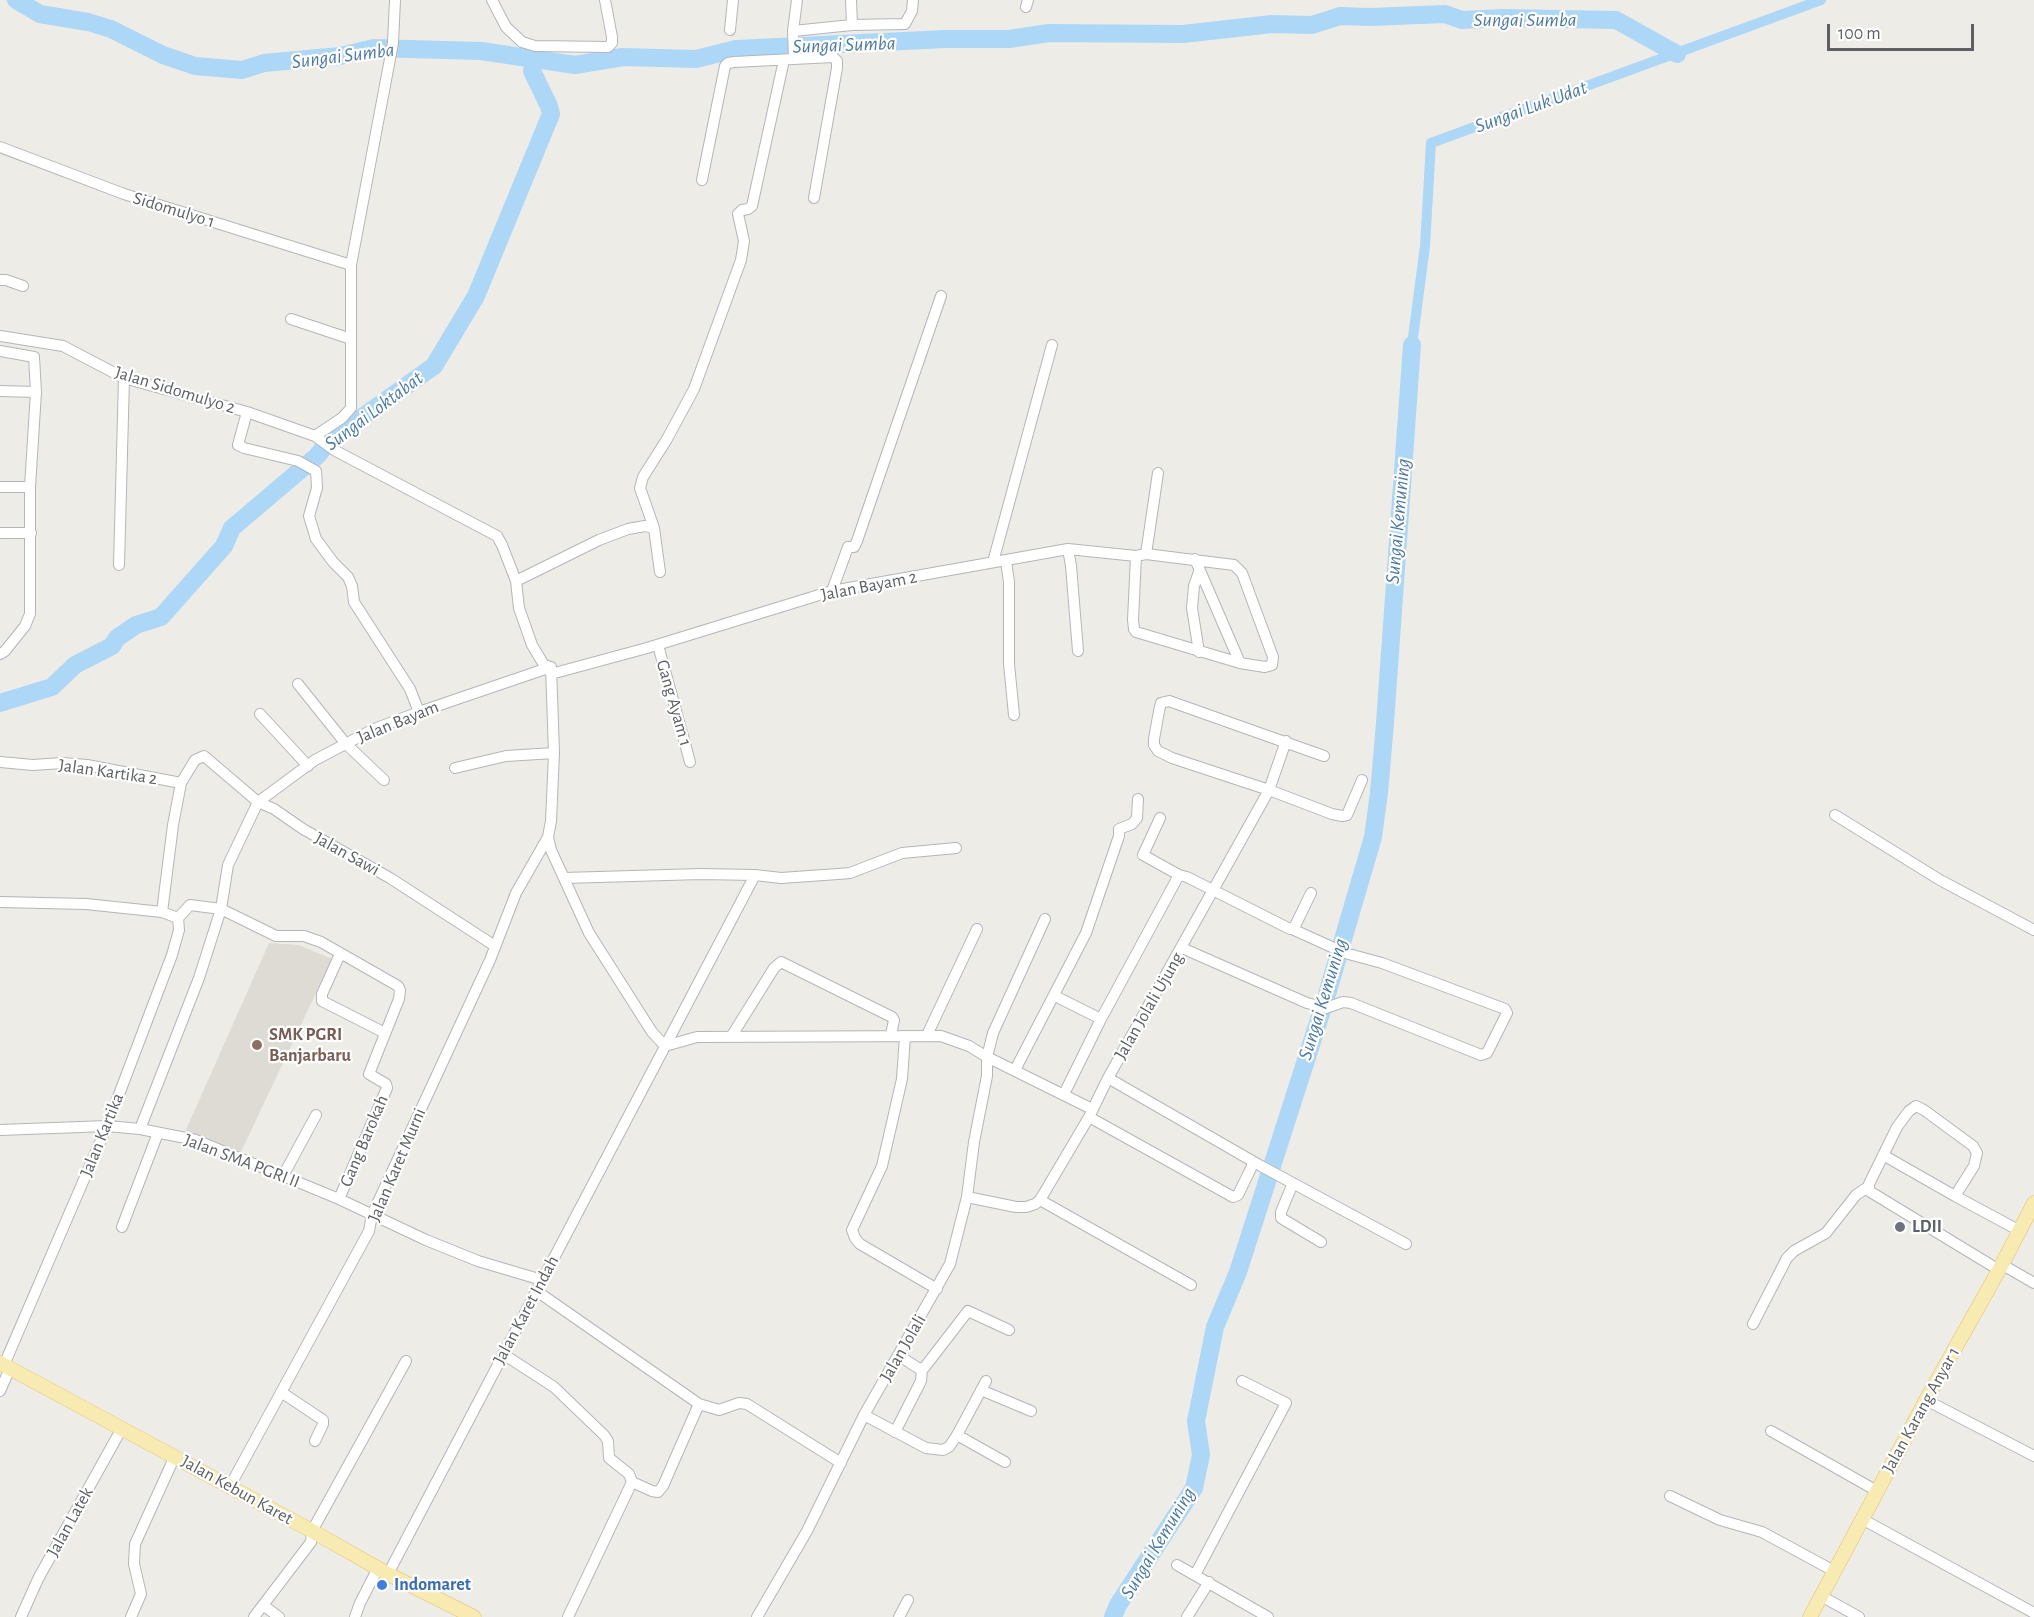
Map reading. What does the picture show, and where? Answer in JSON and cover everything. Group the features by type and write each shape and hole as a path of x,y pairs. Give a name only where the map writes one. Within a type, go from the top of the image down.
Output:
{"main road":[{"name":"Jalan Karang Anyar 1","path":"1810,1617 2034,1203"},
{"name":"Jalan Kebun Karet","path":"5,1365 467,1615"}],"street":[{"path":"316,437 342,418 351,408 351,265 392,48 395,0"},
{"path":"492,0 506,27 522,42 534,46 608,47 612,43 612,37 605,0"},
{"path":"730,30 733,0"},
{"path":"660,572 654,528 640,488 643,477 668,439 694,389 741,260 744,241 738,214 752,206 790,58 797,0"},
{"path":"851,0 852,25"},
{"path":"793,34 852,25 904,24 912,11 914,0"},
{"path":"702,180 725,66 728,63 833,57 837,61 814,198"},
{"name":"Sidomulyo 1","path":"0,147 124,194 351,265"},
{"path":"0,280 22,286"},
{"path":"832,591 848,547 854,547 857,541 941,296"},
{"path":"291,319 351,339"},
{"name":"Jalan Sidomulyo 2","path":"0,336 63,346 124,378 247,412 316,437 334,450 496,536 502,545 516,581 519,608 532,645 544,665 551,671"},
{"path":"993,562 1052,345"},
{"path":"0,351 34,357 36,392 30,487 30,614 25,626 0,654"},
{"path":"118,565 124,378"},
{"path":"0,391 36,392"},
{"path":"247,412 238,445 298,461 316,471 318,480 309,516 316,539 333,562 348,577 354,602 410,689 419,712"},
{"path":"1158,473 1141,555 1134,629 1148,637 1240,663"},
{"path":"0,487 30,487"},
{"path":"516,581 609,536 635,527 654,528"},
{"path":"0,533 30,533"},
{"path":"1068,549 1078,651"},
{"name":"Jalan Bayam 2","path":"551,671 658,645 832,591 1068,549 1195,559 1230,563 1237,567 1242,573 1274,661 1270,667 1240,663"},
{"path":"1195,559 1240,663"},
{"path":"1006,561 1009,582 1010,664 1014,715"},
{"path":"1199,572 1194,586 1192,608 1199,652"},
{"name":"Gang Ayam 1","path":"658,645 690,762"},
{"path":"551,671 554,753 551,821 548,837 551,850 589,933 652,1032 664,1046 698,1038 731,1037 927,1035 956,1040 1064,1094 1090,1113 1233,1197 1238,1195 1257,1164"},
{"name":"Jalan Bayam","path":"258,802 308,766 374,729 419,712 551,671"},
{"path":"298,684 346,744 384,780"},
{"path":"1324,756 1169,701 1161,703 1154,745 1158,751 1172,758 1342,816 1347,815 1362,780"},
{"path":"261,714 308,766"},
{"name":"Jalan Jolali Ujung","path":"1040,1200 1269,790 1286,741"},
{"path":"455,768 506,756 554,753"},
{"name":"Jalan Sawi","path":"181,783 190,764 204,756 258,802 274,809 303,830 390,878 495,946"},
{"name":"Jalan Kartika 2","path":"0,762 33,765 62,763 87,765 181,783"},
{"path":"162,912 181,783"},
{"path":"1015,1070 1086,933 1119,836 1119,829 1132,824 1137,818 1138,799"},
{"path":"140,1129 199,978 221,909 228,865 258,802"},
{"path":"1835,815 1940,880 2034,930"},
{"path":"1160,818 1143,855 1179,875 1328,946 1401,970 1504,1009 1507,1013 1490,1049 1481,1055 1351,1003 1343,1002 1326,1008 1307,1003 1182,948"},
{"name":"Jalan Karet Murni","path":"230,1486 369,1231 372,1215 495,946 516,893 548,837"},
{"path":"564,878 701,874 781,878 838,874 850,873 902,853 956,848"},
{"name":"Jalan Karet Indah","path":"355,1617 360,1603 383,1571 537,1292 755,875"},
{"path":"1064,1094 1101,1019 1179,875"},
{"path":"1292,929 1311,893"},
{"path":"0,902 86,904 162,912 178,918 190,905 221,909 276,936 304,936 321,942 340,954 322,994 322,1001 385,1033"},
{"name":"Jalan Kartika","path":"0,1391 5,1365 107,1126 172,955 179,930 178,918"},
{"name":"Jalan Jolali","path":"757,1617 807,1531 864,1415 950,1264 967,1197 974,1142 987,1076 987,1057 993,1033 1045,919"},
{"path":"927,1035 977,929"},
{"name":"Gang Barokah","path":"339,1199 387,1088 386,1084 369,1074 399,999 400,990 394,983 340,954"},
{"path":"731,1037 774,968 781,962 892,1017 894,1020 891,1035"},
{"path":"1055,996 1101,1019"},
{"path":"905,1036 902,1079 882,1166 852,1230 860,1244 937,1288"},
{"path":"1108,1078 1257,1164 1406,1244"},
{"path":"1753,1324 1787,1258 1794,1251 1826,1233 1856,1196 1868,1189 1897,1127 1909,1111 1916,1106 1973,1146 1977,1153 1974,1166 1955,1197"},
{"path":"283,1176 316,1115"},
{"name":"Jalan SMA PGRI II","path":"0,1130 107,1126 140,1129 196,1140 339,1199 478,1261 542,1280"},
{"path":"122,1227 158,1133"},
{"path":"1883,1155 2020,1231"},
{"path":"1293,1184 1281,1212 1281,1218 1321,1242"},
{"path":"1868,1189 2000,1267 2034,1283"},
{"path":"967,1197 1016,1207 1026,1207 1040,1200 1191,1285"},
{"path":"537,1292 699,1404 720,1410 740,1403 747,1404 841,1463"},
{"path":"895,1432 921,1381 922,1368 968,1311 1009,1330"},
{"path":"502,1354 554,1387 604,1435 608,1442 609,1458 629,1474 632,1482 652,1491 658,1491 663,1486 699,1404"},
{"path":"898,1355 922,1368"},
{"path":"254,1617 306,1551 311,1542 312,1531 406,1361"},
{"path":"1195,1575 1286,1403 1242,1381"},
{"path":"864,1415 926,1448 943,1450 949,1447 957,1435 983,1385 1031,1411"},
{"path":"281,1392 323,1420 315,1441"},
{"path":"1926,1400 2034,1456"},
{"name":"Jalan Latek","path":"21,1617 39,1579 122,1428"},
{"path":"1771,1431 1877,1491"},
{"path":"957,1435 1005,1462"},
{"path":"131,1617 141,1594 134,1564 135,1544 175,1456"},
{"path":"568,1617 632,1482"},
{"path":"1670,1496 1720,1520 1762,1532 1834,1571"},
{"path":"1862,1519 2034,1613"},
{"path":"1177,1565 1268,1617"},
{"path":"1187,1617 1209,1582"},
{"path":"1821,1596 1859,1617"},
{"path":"899,1617 908,1600"},
{"path":"263,1605 279,1617"}],"shaded area":[{"name":"SMK PGRI Banjarbaru","path":"269,943 299,945 332,959 241,1152 185,1132"}],"waterway":[{"name":"Sungai Sumba","path":"16,0 40,14 88,22 111,29 163,55 195,66 242,70 264,63 340,56 374,48 481,51 575,65 623,57 696,59 736,49 946,39 1009,39 1049,33 1183,34 1272,24 1312,25 1340,16 1445,14 1462,20 1503,18 1616,20 1677,54"},
{"name":"Sungai Luk Udat","path":"1412,345 1425,246 1431,143 1821,0"},
{"name":"Sungai Loktabat","path":"0,703 52,687 75,665 112,646 117,638 136,625 161,617 224,546 232,528 317,456 330,440 434,366 476,296 551,114 532,71 534,58"},
{"name":"Sungai Kemuning","path":"1113,1617 1118,1605 1194,1488 1201,1455 1196,1421 1215,1327 1238,1272 1325,1001 1373,837 1385,723 1412,345"}],"place":[{"name":"SMK PGRI Banjarbaru","path":"257,1045"},
{"name":"LDII","path":"1900,1227"},
{"name":"Indomaret","path":"382,1585"}]}
